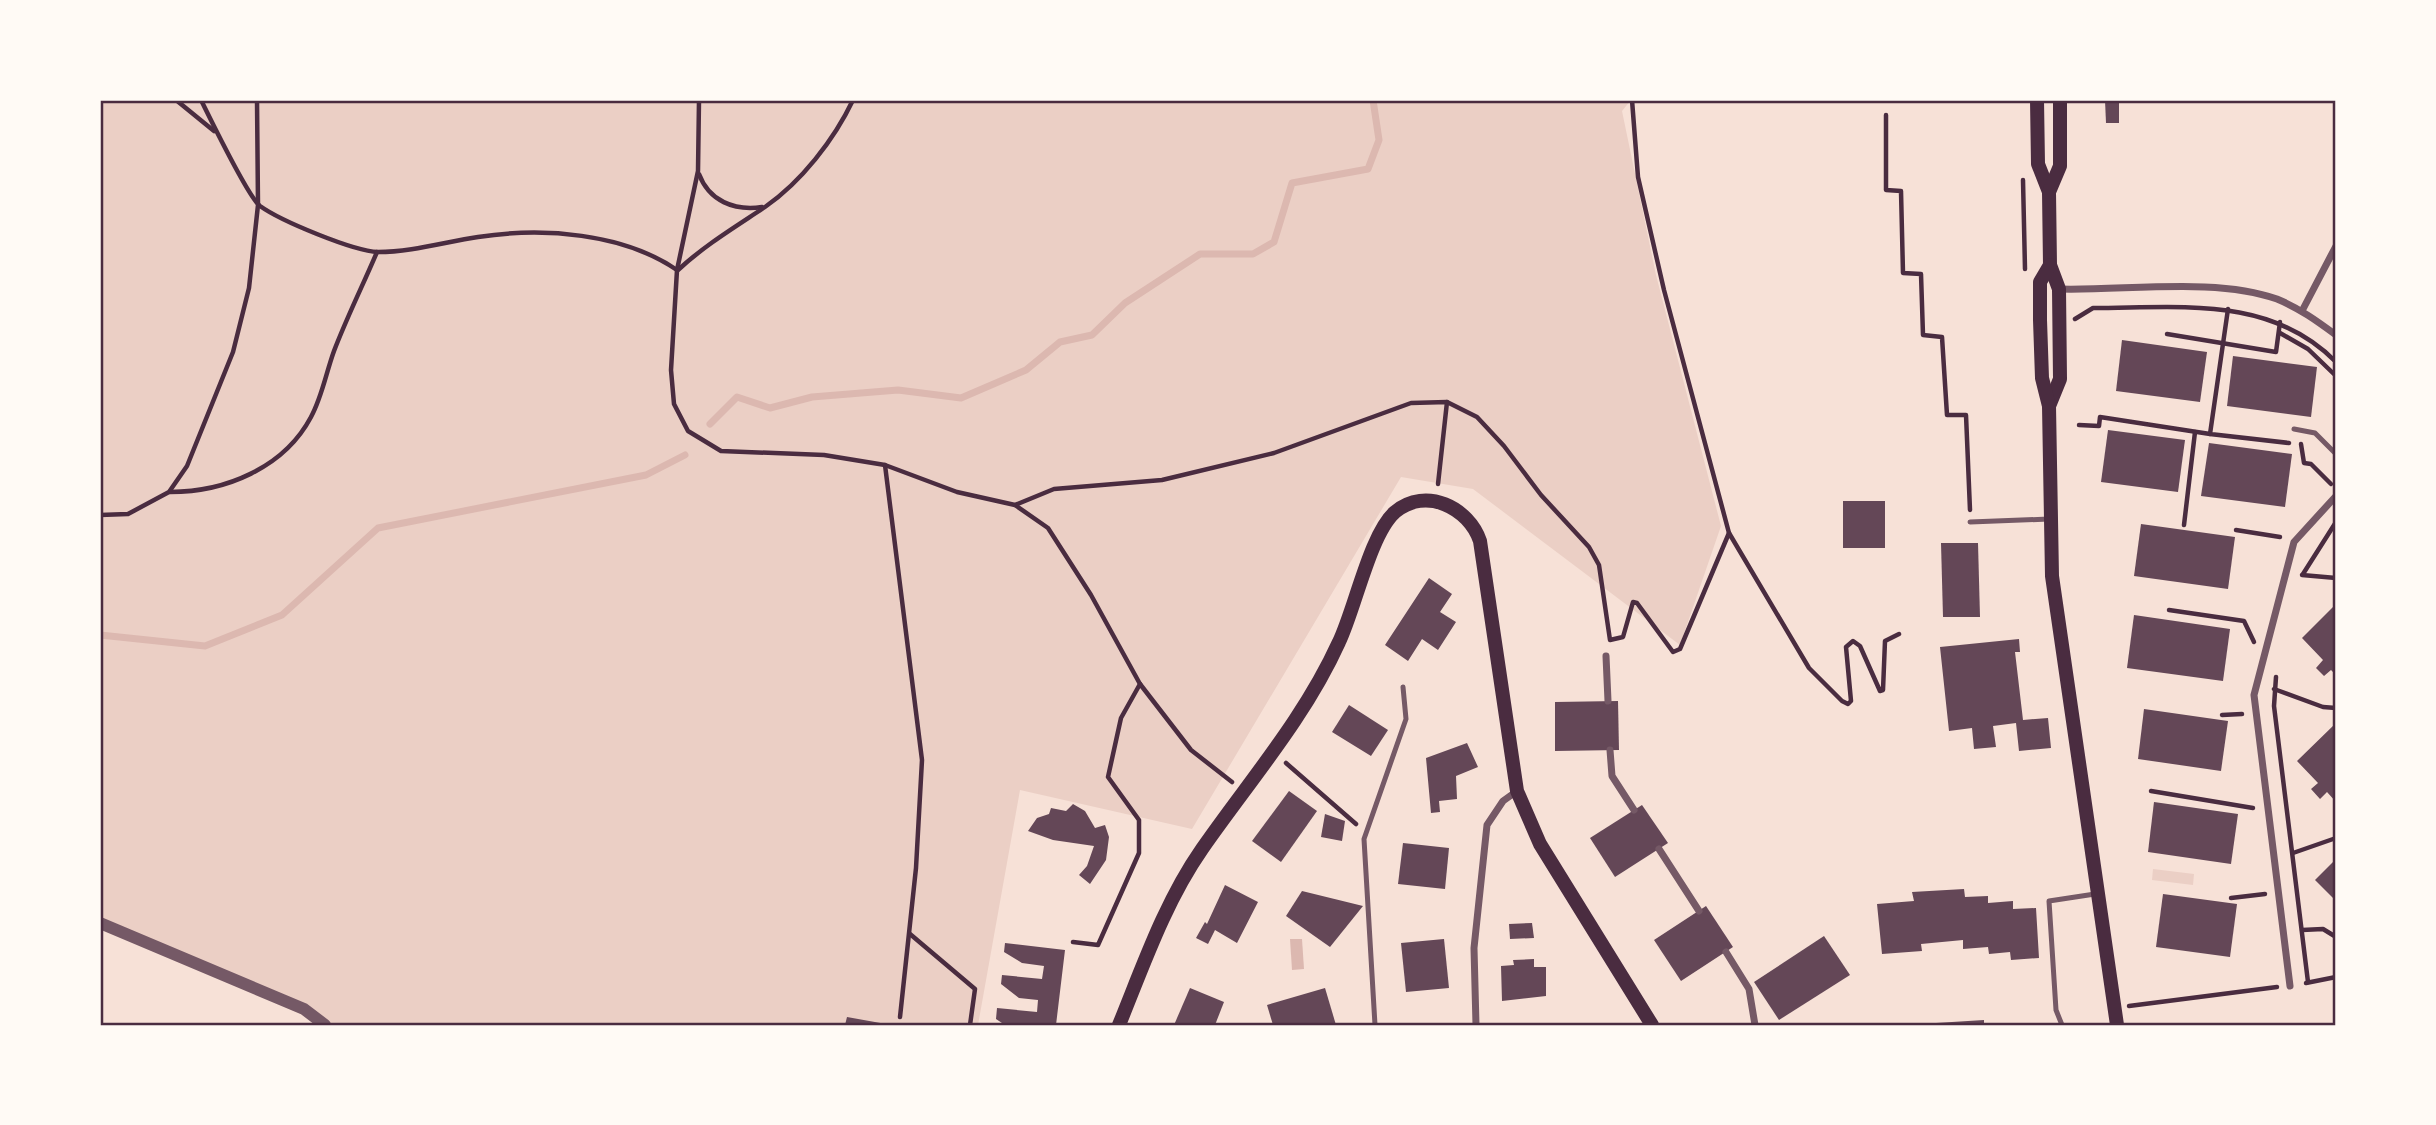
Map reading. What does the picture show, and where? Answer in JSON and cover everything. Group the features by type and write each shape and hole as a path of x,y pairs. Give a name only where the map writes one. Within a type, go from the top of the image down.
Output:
{"main road":[{"path":"2037,100 2038,164 2049,191 2050,265 2059,289 2060,379 2049,406"},
{"path":"2049,191 2060,166 2060,100"},
{"path":"2050,265 2040,282 2042,378 2049,406 2049,519 2058,628 2079,754 2117,1025"},
{"path":"1119,1025 1184,877 1244,791 1275,754 1320,682 1350,618 1383,528 1397,510 1411,504 1436,501 1450,505 1471,521 1480,541 1517,791 1540,844 1652,1025"}],"street":[{"path":"2302,311 2336,246"},
{"path":"2059,289 2216,288 2247,291 2302,311 2336,335"},
{"path":"2290,986 2254,695 2294,542 2336,496"},
{"path":"1606,656 1608,701"},
{"path":"1610,750 1612,776 1634,810"},
{"path":"1476,1025 1474,948 1487,825 1503,801 1517,791"},
{"path":"1659,849 1699,911"},
{"path":"100,923 304,1010 325,1025"},
{"path":"1726,952 1749,989 1755,1025"}],"lane":[{"path":"2294,429 2315,433 2336,454"},
{"path":"1970,522 2049,519"},
{"path":"1376,1025 1366,834 1406,719 1403,687"},
{"path":"2062,1025 2056,1010 2049,901 2098,894"}],"path":[{"path":"176,100 217,134"},
{"path":"201,100 217,134 258,205 340,244 377,252 481,236 537,234 598,239 638,248 655,255 677,270"},
{"path":"100,515 128,514 169,492 187,466 233,352 249,288 258,205 257,100"},
{"path":"699,100 698,171 677,270 671,370 674,404 688,431 721,451 824,455 884,464 957,492 1015,505 1048,528 1091,595 1140,684 1191,750 1244,791"},
{"path":"677,270 718,236 766,206 804,170 828,141 853,100"},
{"path":"1632,100 1637,165 1644,202 1664,290 1729,533 1809,668 1842,701 1848,704 1852,701 1846,647 1853,641 1860,646 1880,691 1884,690 1885,641 1899,634"},
{"path":"1886,115 1886,190 1901,191 1903,274 1921,274 1923,335 1942,337 1947,415 1966,415 1970,522"},
{"path":"2023,167 2026,278"},
{"path":"698,171 704,187 730,206 747,209 766,206"},
{"path":"169,492 195,492 242,478 262,468 292,443 317,405 333,354 377,252"},
{"path":"2060,320 2078,318 2093,308 2228,309 2280,322 2312,340 2336,362"},
{"path":"2210,434 2228,309"},
{"path":"2167,334 2276,352 2280,322"},
{"path":"2280,333 2308,349 2336,376"},
{"path":"1015,505 1054,489 1162,480 1275,453 1411,402 1447,402 1477,417 1504,446 1541,495 1589,547 1599,565 1610,640 1623,637 1633,602 1637,603 1673,652 1681,649 1729,533"},
{"path":"1436,501 1447,402"},
{"path":"2079,425 2099,426 2100,417 2195,432 2301,444 2304,463 2311,464 2336,490"},
{"path":"2184,525 2195,432"},
{"path":"884,464 922,760 900,1017"},
{"path":"2299,588 2302,575 2336,522"},
{"path":"2236,530 2294,542"},
{"path":"2302,575 2336,578"},
{"path":"2169,610 2244,621 2256,648 2264,651"},
{"path":"2277,670 2274,689 2308,982"},
{"path":"1073,942 1098,945 1139,853 1139,820 1108,777 1121,718 1140,684"},
{"path":"2274,689 2323,707 2336,708"},
{"path":"1275,754 1366,834"},
{"path":"2151,791 2258,809 2268,807"},
{"path":"2274,856 2292,854 2336,838"},
{"path":"2231,898 2278,893"},
{"path":"2302,930 2323,929 2336,937"},
{"path":"909,933 975,989 970,1025"},
{"path":"2116,1008 2290,986 2336,977"}],"shaded area":[{"path":"100,100 1631,100 1622,111 1656,275 1721,526 1680,645 1473,489 1401,477 1192,829 1020,790 978,1025 325,1025 100,923"},
{"path":"2153,869 2194,874 2193,885 2152,880"},
{"path":"1290,939 1302,939 1304,969 1292,970"}],"building":[{"path":"2105,100 2119,100 2119,123 2106,123"},
{"path":"2122,340 2207,352 2200,402 2116,391"},
{"path":"2233,356 2317,367 2311,417 2227,406"},
{"path":"2108,430 2185,440 2178,492 2101,482"},
{"path":"2209,443 2292,454 2285,507 2201,496"},
{"path":"1843,501 1885,501 1885,548 1843,548"},
{"path":"2141,524 2235,537 2228,589 2134,576"},
{"path":"1941,543 1978,543 1980,617 1943,617"},
{"path":"1429,578 1452,594 1440,612 1456,622 1438,650 1422,639 1408,661 1385,645"},
{"path":"2336,604 2336,675 2331,670 2324,676 2316,668 2323,660 2302,638"},
{"path":"2134,615 2230,629 2223,681 2127,668"},
{"path":"2019,639 2020,652 2015,652 2023,720 2048,718 2051,748 2019,751 2016,723 1993,726 1996,747 1974,749 1972,728 1949,731 1940,647"},
{"path":"1618,701 1619,750 1555,751 1555,702"},
{"path":"1349,705 1388,730 1371,756 1332,732"},
{"path":"2144,709 2228,721 2221,771 2138,759"},
{"path":"2336,723 2336,802 2327,792 2320,799 2311,789 2318,783 2297,761"},
{"path":"1467,743 1478,767 1456,776 1457,799 1439,801 1440,812 1431,813 1426,758"},
{"path":"1289,791 1317,811 1281,862 1252,841"},
{"path":"2154,802 2238,814 2231,864 2148,852"},
{"path":"1073,804 1085,811 1095,828 1105,825 1109,837 1106,860 1090,884 1079,875 1087,866 1094,846 1053,840 1028,831 1037,818 1049,814 1051,808 1066,811"},
{"path":"1642,805 1668,843 1615,877 1590,838"},
{"path":"1325,814 1345,821 1342,841 1321,837"},
{"path":"1403,843 1449,848 1445,889 1398,884"},
{"path":"2336,859 2336,901 2315,880"},
{"path":"1225,885 1258,902 1237,943 1215,930 1208,944 1196,938 1205,922 1207,924"},
{"path":"1964,889 1965,897 1988,896 1988,903 2013,901 2013,909 2036,908 2039,958 2011,960 2010,952 1989,954 1988,947 1963,949 1963,940 1921,944 1922,951 1882,954 1877,904 1914,901 1912,892"},
{"path":"1302,891 1363,906 1330,947 1286,916"},
{"path":"2163,894 2237,904 2230,957 2156,947"},
{"path":"1706,906 1733,947 1681,981 1654,940"},
{"path":"1532,923 1534,938 1510,939 1509,924"},
{"path":"1824,936 1850,975 1779,1020 1754,982"},
{"path":"1444,939 1449,988 1406,992 1401,943"},
{"path":"1005,943 1065,950 1056,1025 1005,1025 996,1019 997,1008 1037,1012 1038,1000 1019,998 1001,984 1002,975 1042,979 1044,966 1022,963 1004,952"},
{"path":"1534,959 1534,967 1546,967 1546,996 1502,1001 1501,966 1514,965 1513,960"},
{"path":"1190,988 1224,1002 1215,1025 1174,1025"},
{"path":"1325,988 1336,1025 1273,1025 1267,1005"},
{"path":"847,1017 886,1024 886,1025 845,1025"},
{"path":"1984,1020 1984,1025 1936,1025 1936,1023"}],"waterway":[{"path":"710,424 737,397 770,408 812,397 898,390 961,398 1026,370 1060,342 1092,335 1125,303 1200,254 1253,254 1274,242 1292,183 1368,169 1379,140 1373,100"},
{"path":"100,635 205,646 282,615 378,528 646,475 685,455"}]}
